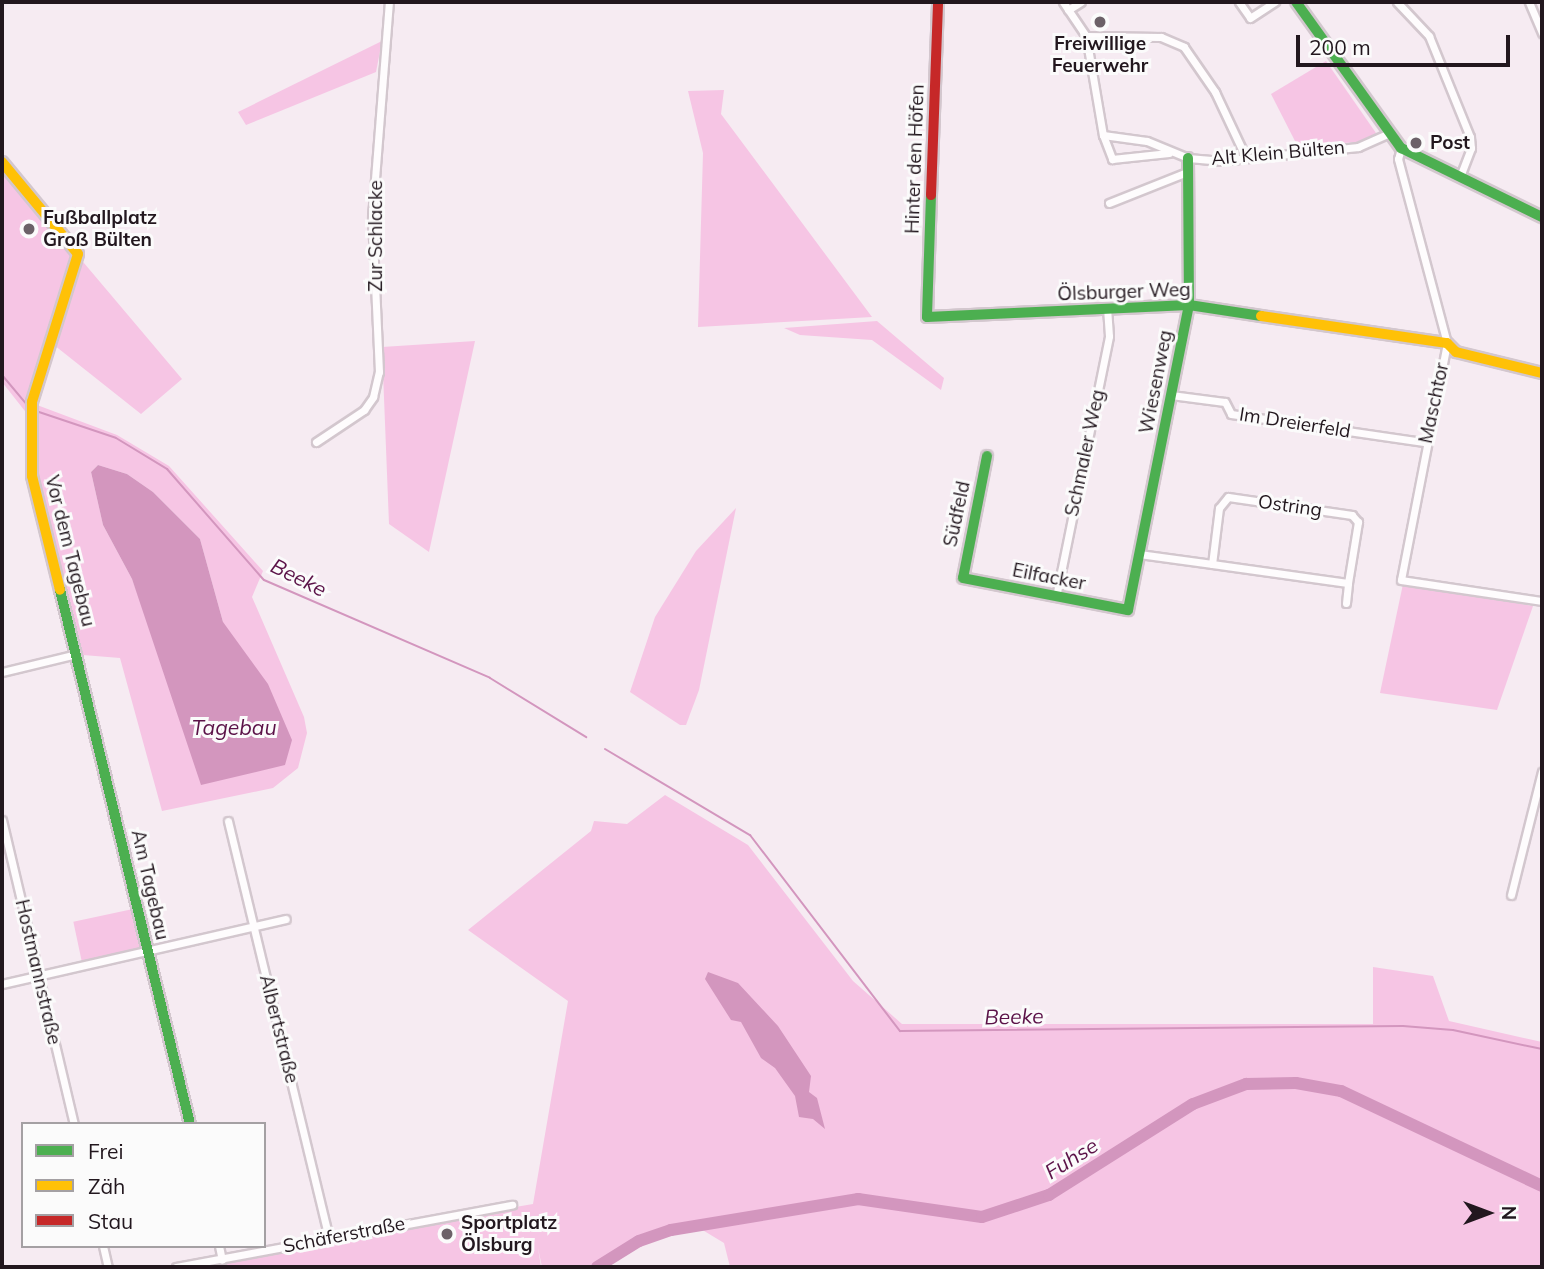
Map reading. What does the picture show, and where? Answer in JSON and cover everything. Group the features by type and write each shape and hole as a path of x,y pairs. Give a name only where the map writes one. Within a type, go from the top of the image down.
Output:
{"street":[{"name":"Hinter den Höfen","path":"927,317 938,2"},
{"path":"1063,2 1086,36 1103,135 1112,159 1170,153"},
{"path":"1068,10 1081,2"},
{"path":"1239,2 1250,18 1275,2"},
{"path":"1296,2 1387,134 1401,148 1542,217"},
{"path":"1397,2 1429,36 1470,137 1471,148 1460,176"},
{"path":"1529,2 1542,33"},
{"name":"Zur Schlacke","path":"316,442 364,410 373,397 379,372 372,217 391,4"},
{"path":"1086,36 1161,37 1184,47 1215,92 1245,158"},
{"name":"Alt Klein Bülten","path":"1103,135 1147,141 1170,153 1188,158 1245,158 1359,147 1387,134"},
{"name":"Maschtor","path":"1401,148 1398,159 1447,343 1424,442 1401,580 1542,601"},
{"name":"Wiesenweg","path":"1128,610 1189,305 1188,158"},
{"name":"Vor dem Tagebau","path":"2,162 78,254 30,414 32,476 77,654"},
{"path":"1109,203 1187,172"},
{"name":"Ölsburger Weg","path":"927,317 1189,305 1447,343 1456,352 1542,373"},
{"name":"Schmaler Weg","path":"1056,597 1109,336 1107,309"},
{"name":"Im Dreierfeld","path":"1171,395 1225,402 1231,414 1424,442"},
{"name":"Südfeld","path":"963,578 988,456"},
{"name":"Ostring","path":"1212,564 1219,508 1228,497 1356,518 1346,603"},
{"path":"1139,554 1348,583"},
{"name":"Eilfacker","path":"963,578 1128,610"},
{"path":"2,672 77,654"},
{"name":"Am Tagebau","path":"77,654 190,1122"},
{"path":"1511,895 1542,772"},
{"name":"Hostmannstraße","path":"2,820 74,1122"},
{"name":"Albertstraße","path":"229,821 329,1237"},
{"path":"2,984 286,919"},
{"name":"Schäferstraße","path":"176,1267 512,1205"},
{"path":"103,1248 108,1267"},
{"path":"219,1248 222,1260"}],"shaded area":[{"path":"382,41 376,72 246,125 238,112"},
{"path":"1326,61 1376,133 1364,142 1297,145 1271,94"},
{"path":"724,90 721,114 872,317 698,327 703,153 688,91"},
{"path":"2,166 182,379 141,414 54,345 37,405 117,435 169,466 263,571 252,597 304,717 307,733 298,768 273,788 162,811 120,658 83,655 36,476 32,420 2,382","holes":["98,465 127,474 153,492 200,539 223,622 151,630 132,579 103,525 91,472"]},
{"path":"877,321 944,378 941,390 872,340 800,335 784,328"},
{"path":"475,341 429,552 389,524 382,347"},
{"path":"736,508 699,690 686,725 680,725 630,692 655,617 696,551"},
{"path":"1403,584 1533,606 1497,710 1380,693"},
{"path":"665,795 748,845 853,981 902,1024 1373,1024 1373,967 1433,976 1449,1021 1542,1042 1542,1267 730,1267 724,1243 691,1223 638,1237 588,1267 542,1267 538,1248 541,1267 198,1267 330,1239 533,1204 568,1001 468,930 591,831 594,821 627,824"},
{"path":"133,909 142,950 82,963 73,922"}],"water":[{"name":"Tagebau","path":"98,465 127,474 153,492 200,539 223,622 268,684 292,740 285,765 201,785 132,579 103,525 91,472"},
{"path":"708,972 738,983 778,1026 811,1076 809,1092 817,1098 825,1129 813,1119 799,1117 795,1096 775,1068 761,1058 741,1022 731,1020 705,979"}],"waterway":[{"name":"Beeke","path":"2,375 28,406"},
{"name":"Beeke","path":"36,411 116,438 167,469 264,580 490,678 586,737"},
{"name":"Beeke","path":"605,749 750,835 900,1031 1403,1026 1453,1030 1542,1049"},
{"name":"Fuhse","path":"597,1267 639,1241 671,1230 858,1199 982,1217 1049,1195 1193,1104 1246,1084 1296,1083 1341,1091 1542,1186"}],"traffic: fast":[{"path":"1296,2 1401,148 1542,217"},
{"path":"987,456 963,578 1128,610 1189,305 1188,158"},
{"path":"931,195 927,317 1189,305 1261,316"},
{"path":"60,590 190,1122"}],"traffic: slow":[{"path":"2,162 78,254 32,402 32,476 60,590"},
{"path":"1261,316 1447,343 1456,352 1542,373"}],"traffic: jam":[{"path":"931,195 938,2"}],"place":[{"name":"Freiwillige Feuerwehr","path":"1100,22"},
{"name":"Post","path":"1416,143"},
{"name":"Fußballplatz Groß Bülten","path":"29,229"},
{"name":"Sportplatz Ölsburg","path":"447,1234"}]}
